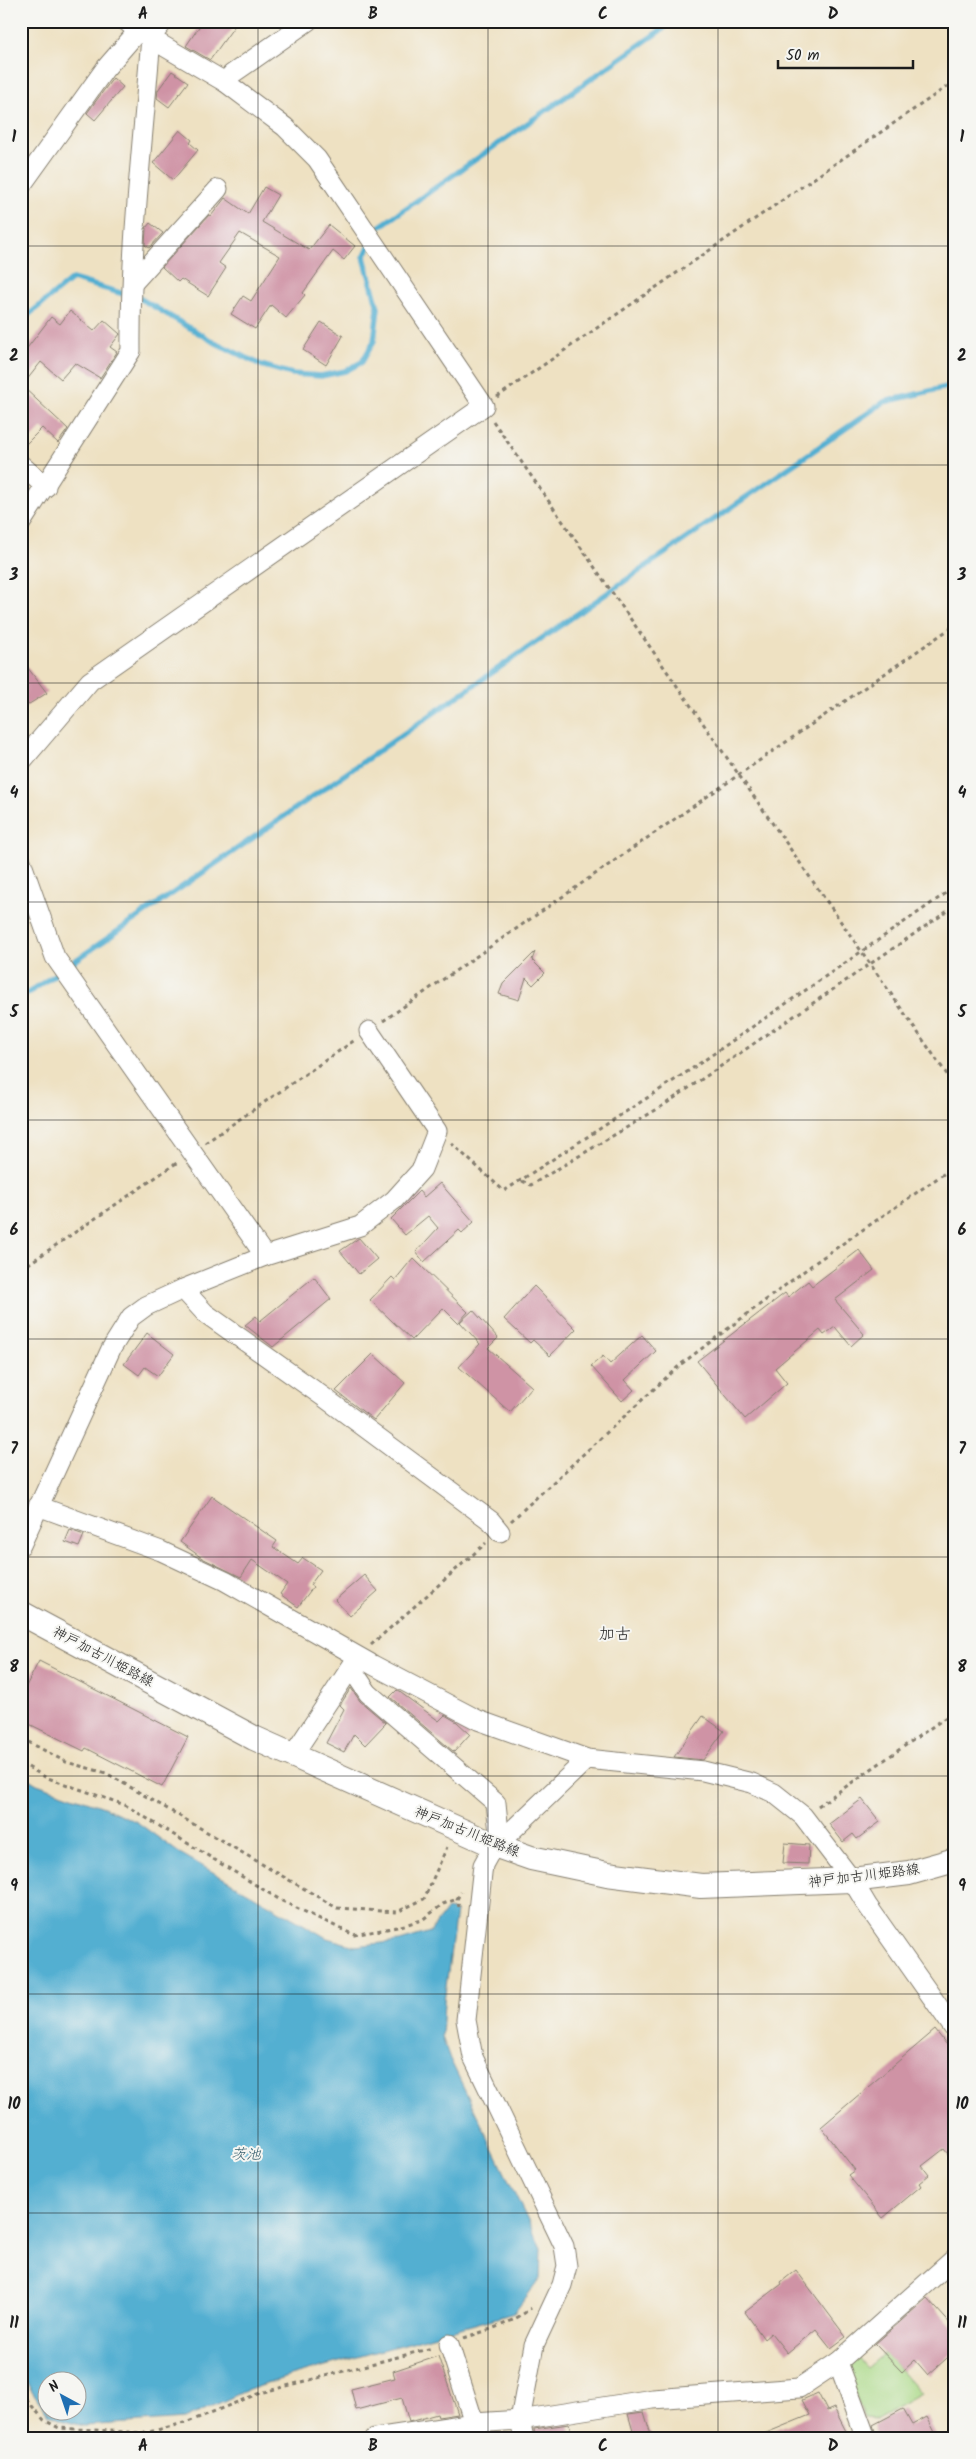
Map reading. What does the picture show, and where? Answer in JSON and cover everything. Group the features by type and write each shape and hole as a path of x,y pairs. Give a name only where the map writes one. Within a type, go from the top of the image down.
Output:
{"main road":[{"name":"神戸加古川姫路線","path":"21,1613 254,1738 454,1828 531,1858 606,1874 701,1886 852,1880 909,1873 955,1860"}],"street":[{"path":"21,186 105,68 139,30 164,21"},
{"path":"225,82 232,74 308,21"},
{"path":"21,762 90,681 484,406 317,160 285,127 225,82 139,30"},
{"path":"21,523 46,487 131,351 139,30"},
{"path":"133,283 218,189"},
{"path":"21,465 46,487"},
{"path":"21,861 55,957 265,1256"},
{"path":"21,1544 111,1349 131,1317 146,1306 183,1289 265,1256 360,1226 394,1200 422,1169 437,1131 369,1031"},
{"path":"183,1289 205,1313 326,1398 491,1521 500,1532"},
{"path":"38,1506 160,1551 225,1581 355,1661 373,1665 478,1720 587,1759 703,1771 752,1783 781,1797 803,1816 852,1880 867,1905 955,2030"},
{"path":"293,1755 355,1661"},
{"path":"355,1661 368,1693 496,1803 497,1844"},
{"path":"522,2429 534,2344 562,2285 566,2266 564,2246 473,2057 466,2020 483,1865 497,1844 587,1759"},
{"path":"375,2438 474,2423 522,2429 653,2399 798,2388 838,2362 955,2258"},
{"path":"449,2344 474,2423"},
{"path":"838,2362 866,2438"}],"path":[{"path":"955,81 484,406 955,1086"},
{"path":"21,1269 369,1031 955,625"},
{"path":"437,1131 504,1191 690,1070 955,887"},
{"path":"521,1180 530,1185 664,1105 955,906"},
{"path":"355,1661 500,1532 680,1364 816,1262 955,1166"},
{"path":"803,1816 955,1711"},
{"path":"21,1738 66,1762 106,1773 337,1908 397,1912 424,1899 454,1828"},
{"path":"21,1763 45,1777 125,1805 282,1900 354,1934 397,1927 422,1920 443,1904 457,1899"},
{"path":"21,2393 44,2420 59,2428 146,2432 188,2422 260,2392 449,2344"}],"green space":[{"path":"885,2353 921,2394 877,2419 864,2418 844,2365 855,2355 867,2368"}],"water":[{"name":"茨池","path":"21,1774 37,1784 104,1807 137,1822 178,1852 327,1938 355,1946 400,1941 430,1932 447,1909 456,1911 444,2002 442,2037 450,2059 541,2248 540,2279 514,2313 290,2376 243,2392 185,2419 84,2426 69,2422 88,2422 88,2372 38,2372 38,2400 21,2375"}],"building":[{"path":"203,21 238,21 210,60 186,46"},
{"path":"172,71 188,82 169,107 157,98 158,90"},
{"path":"113,78 123,87 95,120 87,113"},
{"path":"180,130 192,140 190,143 198,150 173,180 153,163"},
{"path":"264,187 278,195 262,222 309,250 329,225 355,246 344,260 333,251 303,293 305,295 286,318 271,305 255,329 231,314 243,296 251,301 280,256 240,233 219,263 226,268 208,296 181,279 178,282 162,267 209,215 211,216 225,198 248,214"},
{"path":"150,223 163,233 149,248 145,245 146,228"},
{"path":"70,311 94,331 104,320 120,334 110,347 117,352 100,378 75,363 61,379 41,362 22,386 68,429 58,443 42,428 21,449 21,356 51,317 60,324"},
{"path":"321,322 343,336 326,365 303,350"},
{"path":"21,659 47,693 21,709"},
{"path":"535,952 532,960 545,973 533,985 526,978 519,1000 499,994 503,984"},
{"path":"440,1183 474,1222 462,1233 459,1230 424,1262 416,1252 438,1228 428,1216 405,1235 391,1219 419,1191 424,1197"},
{"path":"359,1238 377,1259 359,1274 340,1251"},
{"path":"859,1250 874,1270 835,1300 864,1334 851,1346 835,1327 824,1335 820,1330 775,1368 787,1383 745,1419 697,1361 785,1293 788,1297 808,1281 812,1286"},
{"path":"413,1258 468,1312 458,1323 443,1308 412,1340 370,1300 392,1277 395,1280"},
{"path":"314,1277 331,1299 273,1347 245,1325 256,1316 260,1321"},
{"path":"534,1286 576,1329 550,1356 533,1340 530,1343 504,1319"},
{"path":"473,1310 498,1338 488,1348 532,1387 510,1412 459,1367 480,1344 460,1322"},
{"path":"147,1333 174,1354 158,1376 145,1367 139,1375 124,1364"},
{"path":"642,1335 656,1351 625,1380 634,1390 622,1401 591,1366 603,1356 610,1364"},
{"path":"373,1354 405,1383 374,1420 336,1391"},
{"path":"212,1496 277,1541 273,1547 298,1564 303,1558 321,1570 310,1585 313,1587 298,1607 280,1594 287,1584 252,1560 241,1577 202,1558 180,1542"},
{"path":"70,1530 84,1535 79,1547 65,1542"},
{"path":"364,1575 378,1591 350,1616 335,1600"},
{"path":"39,1661 188,1737 162,1787 86,1748 84,1751 21,1720 21,1696"},
{"path":"351,1688 360,1701 386,1723 365,1745 354,1734 344,1752 326,1743 344,1709 340,1705"},
{"path":"397,1690 439,1721 445,1715 457,1722 470,1734 454,1752 390,1697"},
{"path":"703,1716 724,1731 703,1760 674,1757"},
{"path":"862,1799 880,1822 857,1839 853,1834 843,1842 829,1824"},
{"path":"785,1843 809,1845 808,1864 783,1863"},
{"path":"935,2030 955,2055 955,2163 944,2149 922,2166 929,2175 919,2183 921,2186 883,2218 848,2175 855,2170 821,2127"},
{"path":"796,2270 846,2337 831,2348 816,2329 787,2353 771,2333 764,2339 745,2312 782,2284 781,2282"},
{"path":"927,2298 955,2329 955,2351 928,2375 915,2360 902,2372 875,2344"},
{"path":"438,2356 458,2414 438,2417 437,2414 409,2422 402,2398 356,2410 351,2389 395,2378 393,2371"},
{"path":"818,2393 827,2411 834,2408 847,2433 838,2438 754,2438 810,2415 802,2400"},
{"path":"903,2409 912,2425 927,2417 938,2438 877,2438 873,2425"},
{"path":"644,2412 652,2438 635,2438 628,2414"},
{"path":"569,2424 572,2438 535,2438 534,2429"}],"waterway":[{"path":"374,236 379,227 674,21"},
{"path":"21,321 72,279 141,299 212,341 261,365 292,374 321,376 345,371 362,362 374,341 378,308 364,257 370,245"},
{"path":"21,998 884,402 955,385"}],"district":[{"name":"加古","path":"615,1634"}]}
